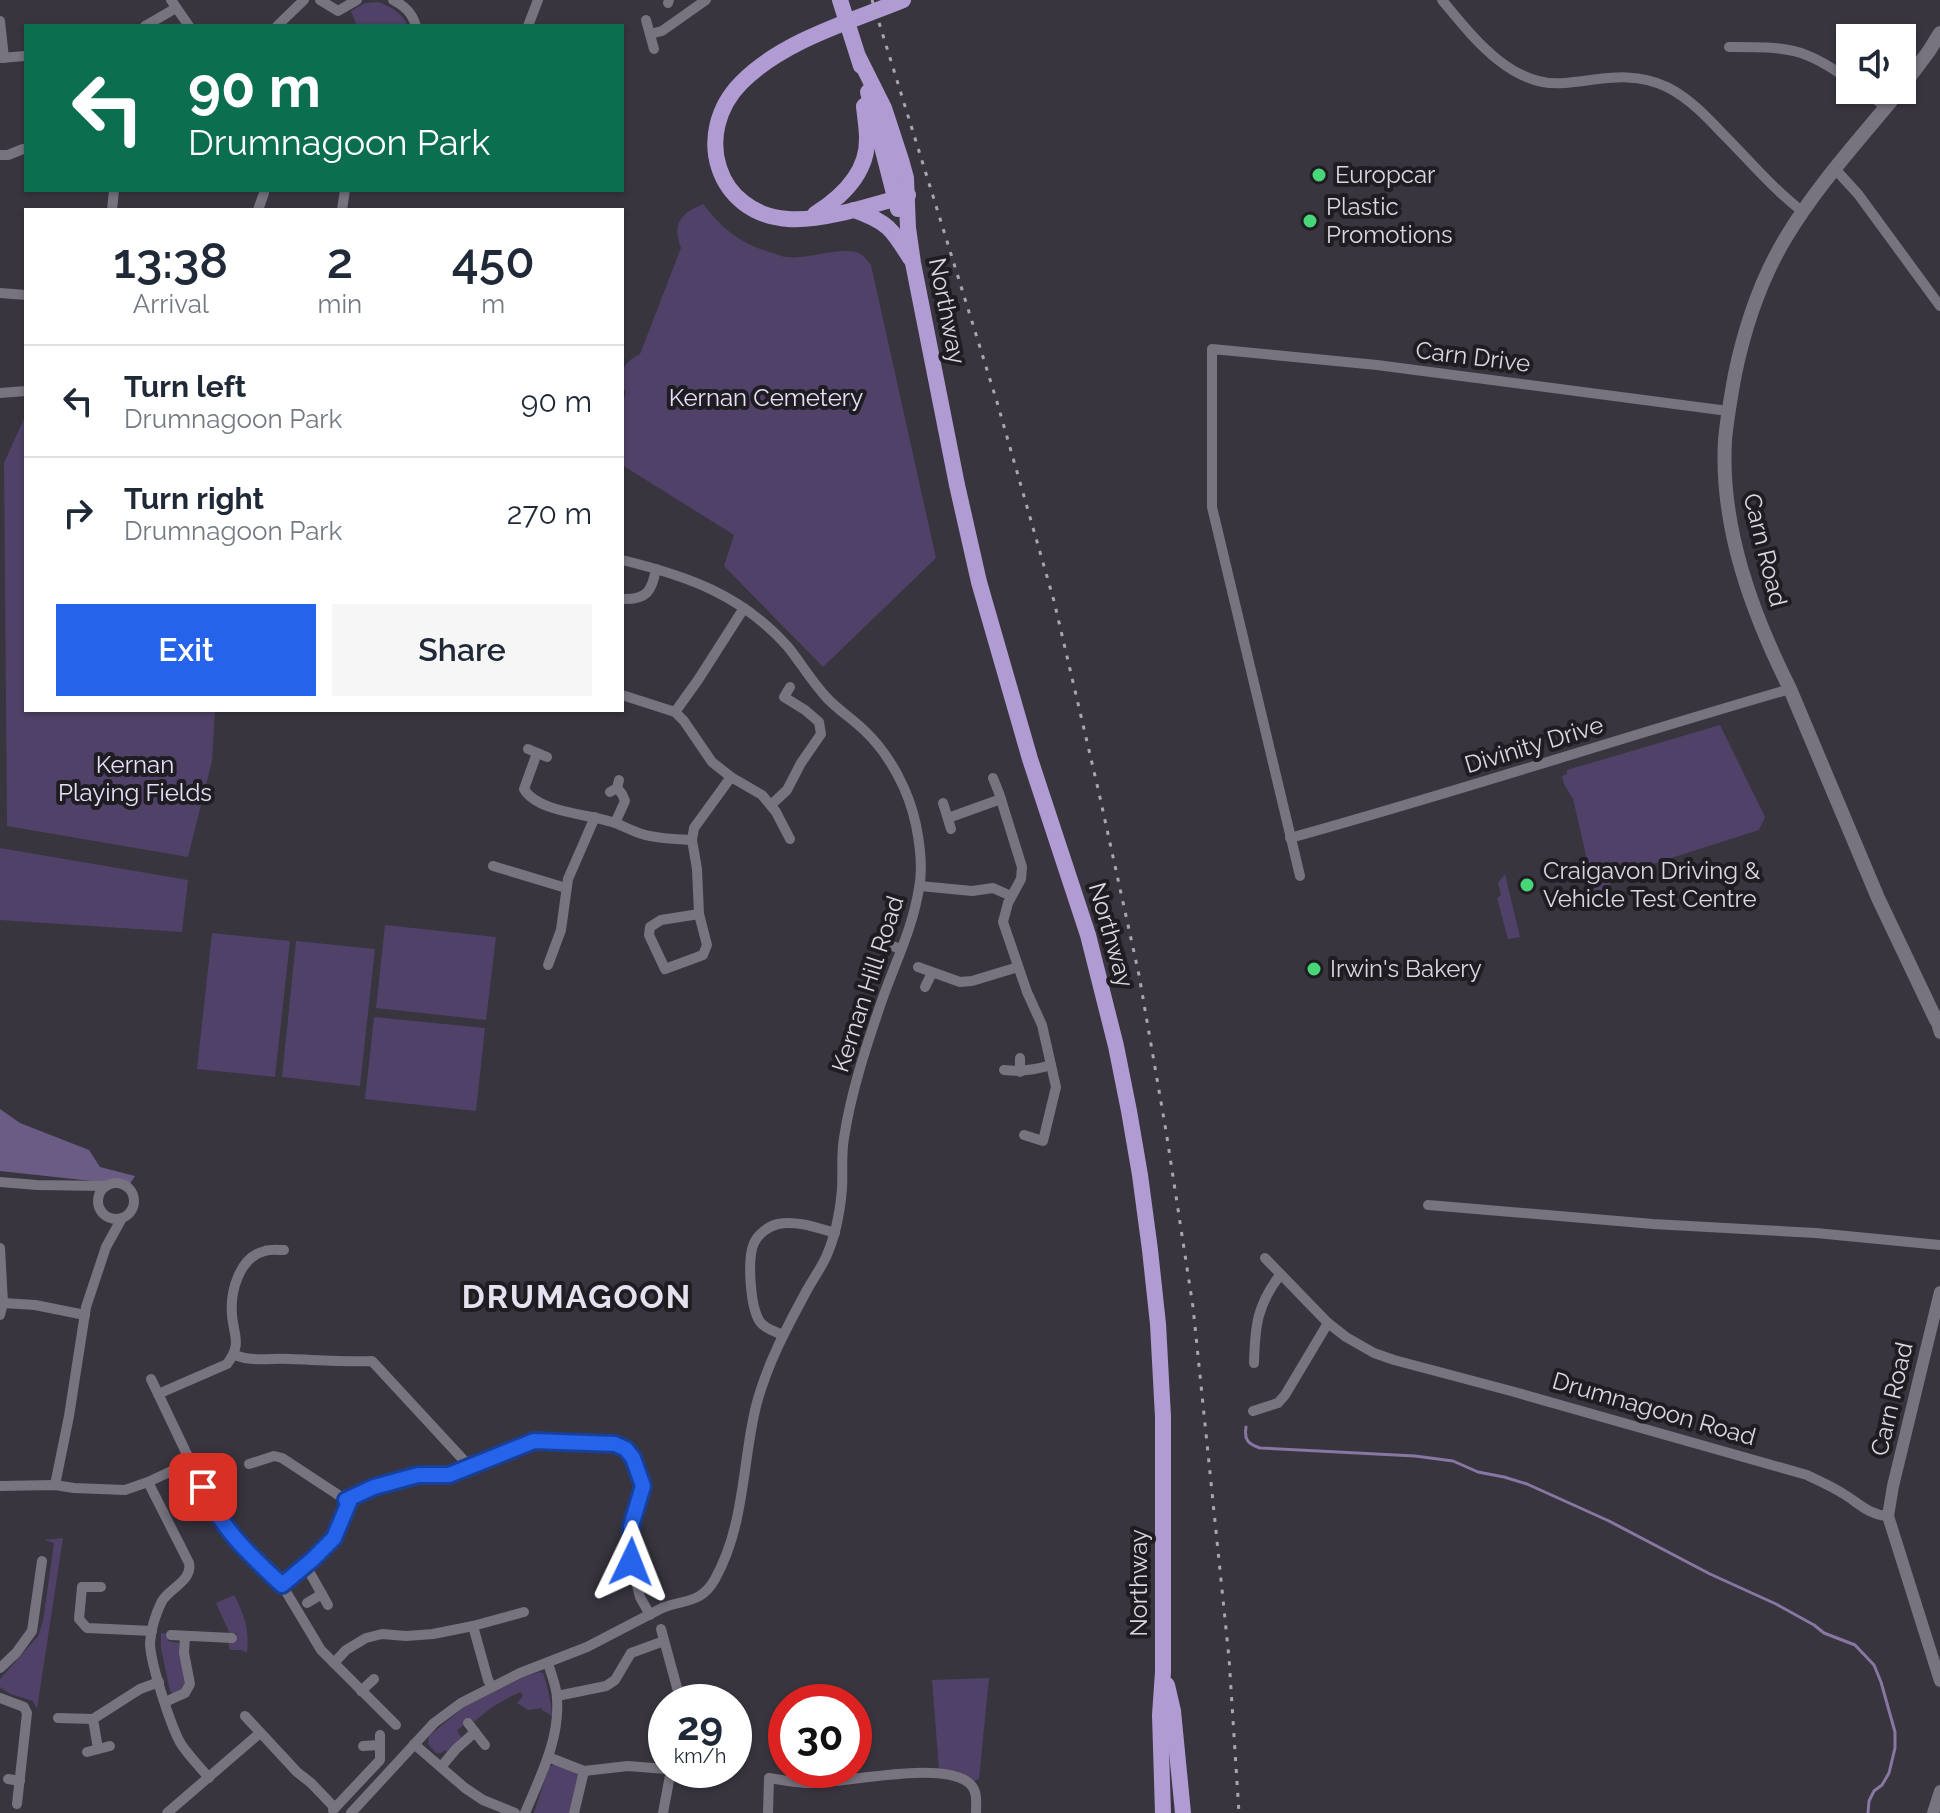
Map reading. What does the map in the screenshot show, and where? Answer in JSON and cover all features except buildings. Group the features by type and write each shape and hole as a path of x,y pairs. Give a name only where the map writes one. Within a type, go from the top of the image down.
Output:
{"highway":[{"name":"Northway","path":"840,0 902,196"},
{"path":"902,196 807,219 774,217 738,200 727,185 714,148 715,128 723,109 738,85 759,66 786,48 903,0"},
{"name":"Northway","path":"859,58 873,87 902,196 898,210 908,228 979,582 1030,759 1088,935 1129,1111 1150,1250 1159,1340 1164,1444 1160,1715 1163,1813"},
{"path":"807,219 848,189 865,156 867,140 859,58"},
{"path":"853,210 888,226 913,263"},
{"name":"Northway","path":"1163,1672 1173,1711 1183,1813"},
{"path":"1173,1711 1169,1730 1174,1813"}],"main road":[{"name":"Carn Road","path":"1916,74 1935,55 1940,33"},
{"name":"Carn Road","path":"1888,104 1803,212 1783,244 1755,302 1739,355 1728,411 1725,478 1728,509 1744,578 1774,657 1878,898 1939,1024"}],"street":[{"path":"279,24 304,0"},
{"path":"320,0 338,11 357,0"},
{"path":"395,0 413,16 415,24"},
{"path":"529,24 538,0"},
{"path":"650,34 662,31 706,0"},
{"path":"1442,0 1495,58 1536,80 1561,84 1610,76 1633,77 1650,80 1676,92 1699,110 1803,212"},
{"path":"148,24 173,4 188,24"},
{"path":"646,20 654,49"},
{"path":"0,21 2,58 24,56"},
{"path":"1729,47 1792,50 1824,62 1836,71"},
{"path":"1882,104 1886,107"},
{"path":"0,155 23,149"},
{"path":"1835,169 1858,194 1940,306"},
{"path":"259,208 264,193"},
{"path":"0,293 24,295"},
{"name":"Carn Drive","path":"1290,838 1212,507 1212,349 1377,365 1728,411"},
{"path":"0,393 24,391"},
{"name":"Kernan Hill Road","path":"624,561 714,589 764,623 787,646 826,697 865,731 883,752 906,792 916,824 920,886 855,1088 843,1141 840,1207 835,1233 826,1258 783,1335"},
{"path":"624,599 640,598 647,593 652,587 656,569"},
{"path":"675,712 744,608"},
{"path":"771,805 787,790 821,734 819,722 784,697 790,687"},
{"name":"Divinity Drive","path":"1290,838 1790,689"},
{"path":"624,696 675,712 712,762 762,795 790,839"},
{"path":"537,753 524,789 535,801 615,823 641,834 692,840"},
{"path":"699,914 661,920 650,927 649,935 665,969 703,955 707,945 699,914 692,840 694,828 731,777"},
{"path":"993,778 1022,867 1021,879 1011,896 1003,922 1042,1025 1056,1087 1043,1141 1024,1135"},
{"path":"615,823 625,801 616,787"},
{"path":"948,818 1001,799"},
{"path":"943,803 951,829"},
{"path":"548,965 561,930 566,888 595,817"},
{"path":"1290,838 1300,876"},
{"path":"493,866 503,874 566,888"},
{"path":"920,886 972,891 993,888 1011,896"},
{"path":"875,940 901,949"},
{"path":"918,967 960,982 1018,967"},
{"path":"925,987 932,973"},
{"path":"1020,1058 1020,1072"},
{"path":"1004,1070 1020,1072 1051,1065"},
{"path":"0,1182 105,1186"},
{"path":"55,1485 85,1315 106,1247 122,1218 132,1210 132,1192 116,1182 100,1190 97,1202 100,1212 108,1218 122,1218"},
{"path":"72,1186 97,1202"},
{"path":"1428,1205 1940,1245"},
{"path":"106,1247 108,1218"},
{"path":"351,1813 434,1723 461,1703 587,1647 673,1604 705,1594 734,1533 756,1407 769,1364 783,1335 762,1326 756,1316 750,1259 754,1242 762,1232 779,1224 800,1224 835,1233"},
{"path":"0,1248 2,1309 35,1305 85,1315"},
{"path":"158,1394 227,1364 234,1355 237,1342 231,1294 239,1274 249,1258 264,1251 284,1250"},
{"name":"Drumnagoon Road","path":"1265,1258 1328,1323 1361,1346 1394,1360 1807,1475 1846,1495 1862,1508 1888,1516"},
{"path":"1254,1363 1255,1328 1263,1302 1280,1275"},
{"name":"Carn Road","path":"1888,1516 1940,1292"},
{"path":"1253,1411 1278,1403 1285,1395 1328,1323"},
{"path":"234,1355 248,1361 286,1358 372,1361 470,1467"},
{"path":"151,1379 215,1513 236,1542 282,1585 321,1650 396,1725"},
{"path":"346,1500 374,1487 418,1475 449,1475 534,1441 615,1444 626,1449 633,1458 643,1486 631,1526 631,1562 640,1597 650,1615"},
{"path":"249,1464 274,1456 282,1458 349,1502 334,1538 282,1585"},
{"path":"0,1486 55,1485 125,1490 191,1462"},
{"path":"148,1482 191,1569 164,1598 154,1619 150,1644 173,1729 209,1778"},
{"path":"1888,1516 1940,1681"},
{"path":"0,1668 32,1631 42,1561"},
{"path":"306,1566 328,1605"},
{"path":"101,1587 82,1587 79,1619 87,1628 152,1631"},
{"path":"307,1603 322,1594"},
{"path":"334,1663 346,1650 366,1638 382,1634 433,1634 524,1612"},
{"path":"473,1626 492,1687"},
{"path":"171,1635 232,1638"},
{"path":"557,1696 606,1686 615,1680 631,1653 662,1635 676,1684"},
{"path":"165,1702 185,1693 190,1684 184,1653 185,1636"},
{"path":"525,1813 557,1726 557,1696 548,1663"},
{"path":"361,1691 374,1679"},
{"path":"58,1718 93,1719 140,1689 159,1682"},
{"path":"0,1698 24,1707 27,1713 17,1804"},
{"path":"245,1716 311,1783 333,1811 380,1760 380,1740 363,1746"},
{"path":"93,1719 92,1750 110,1746"},
{"path":"441,1767 471,1728 485,1745"},
{"path":"167,1813 260,1733"},
{"path":"414,1744 465,1788 483,1800 515,1813"},
{"path":"548,1757 584,1771 628,1766 648,1768"},
{"path":"574,1813 584,1771"},
{"path":"768,1813 769,1778 807,1783 899,1774 955,1776 969,1782 976,1791 976,1813"},
{"path":"8,1779 20,1781"},
{"path":"663,1813 666,1788"},
{"path":"1933,1813 1940,1791"}],"green space":[{"path":"378,2 388,6 407,24 356,24 351,11 365,3"},
{"name":"Kernan Cemetery","path":"703,204 732,234 748,244 780,256 847,251 862,255 871,265 936,558 823,667 724,566 734,535 624,466 624,368 640,354 681,248 677,232 680,220"},
{"name":"Kernan Playing Fields","path":"24,418 24,712 215,712 212,761 188,857 7,826 4,463"},
{"path":"1720,725 1765,817 1759,830 1609,878 1612,899 1597,903 1573,799 1562,776 1567,774 1567,770"},
{"path":"0,848 188,880 182,932 0,920"},
{"path":"1505,874 1520,937 1508,939 1497,898 1501,895 1498,883"},
{"path":"385,925 496,937 486,1020 376,1008"},
{"path":"212,933 290,941 275,1077 197,1069"},
{"path":"296,941 375,949 360,1086 282,1077"},
{"path":"374,1017 485,1028 476,1111 365,1099"},
{"path":"63,1538 37,1709 33,1701 10,1694 0,1687 0,1679 38,1636 54,1543 44,1540"},
{"path":"234,1595 245,1622 247,1653 230,1650 228,1642 237,1634 230,1634 216,1603"},
{"path":"161,1633 169,1634 168,1641 179,1643 185,1687 182,1692 173,1694 170,1691"},
{"path":"539,1672 543,1673 552,1716 542,1708 528,1710 517,1703 523,1696 521,1692 457,1730 460,1739 446,1752 436,1753 428,1744 429,1736 464,1707"},
{"path":"989,1678 979,1779 973,1781 956,1771 939,1770 932,1680"},
{"path":"555,1764 579,1772 571,1813 534,1813 549,1767"}],"shaded area":[{"path":"0,1109 20,1123 89,1150 100,1167 135,1176 129,1185 0,1171"}],"waterway":[{"path":"1246,1427 1248,1441 1260,1448 1415,1456 1453,1461 1478,1472 1527,1484 1609,1521 1710,1574 1776,1604 1824,1633 1855,1645 1874,1665 1895,1732 1889,1773 1874,1791 1868,1813"}],"railway":[{"path":"872,0 997,402 1054,601 1139,975 1193,1307 1229,1658 1239,1813"}],"place":[{"name":"Europcar","path":"1319,175"},
{"name":"Plastic Promotions","path":"1310,221"},
{"name":"Craigavon Driving & Vehicle Test Centre","path":"1527,885"},
{"name":"Irwin's Bakery","path":"1314,969"}],"district":[{"name":"DRUMAGOON","path":"577,1297"}],"route":[{"path":"203,1487 215,1513 236,1542 282,1585 334,1538 349,1502 346,1500 374,1487 418,1475 449,1475 534,1441 615,1444 626,1449 633,1458 643,1486 631,1526 631,1562"}]}
